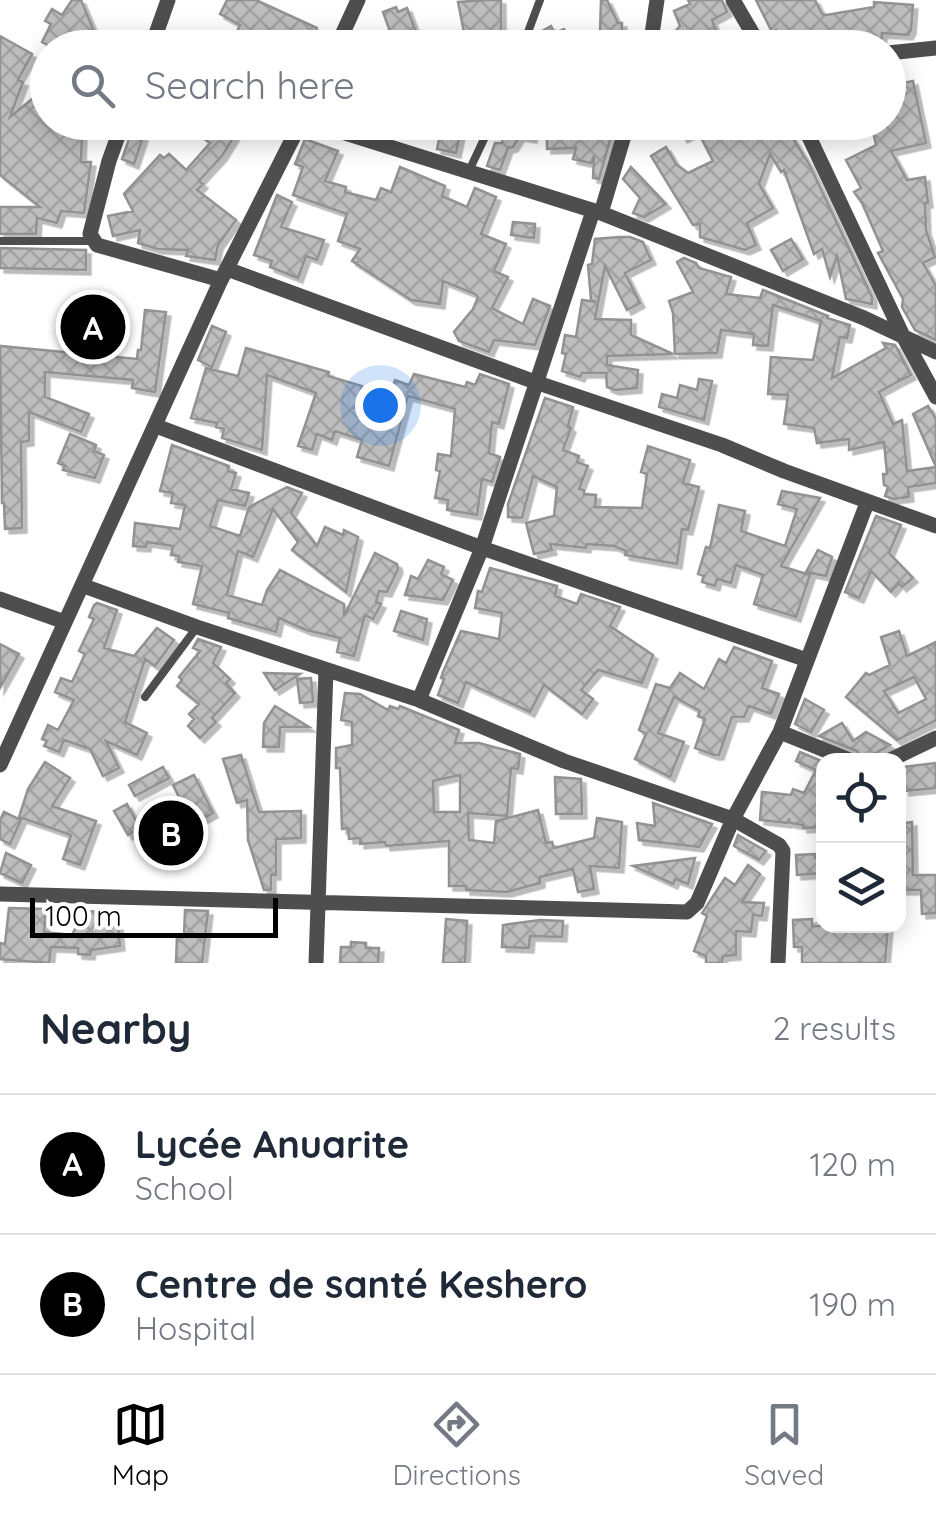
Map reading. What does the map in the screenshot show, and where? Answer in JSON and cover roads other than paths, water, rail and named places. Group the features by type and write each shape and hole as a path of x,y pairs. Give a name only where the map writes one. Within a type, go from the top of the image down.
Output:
{"street":[{"path":"157,30 168,0"},
{"path":"344,30 358,0"},
{"path":"653,30 657,0"},
{"path":"733,0 751,30"},
{"path":"906,51 936,48"},
{"path":"117,140 90,234 97,245 224,274 722,445 936,526"},
{"path":"0,765 224,274 292,140"},
{"path":"366,140 597,212 864,318 936,352"},
{"path":"419,700 482,548 622,140"},
{"path":"810,140 936,397"},
{"path":"156,426 482,548 808,660"},
{"path":"0,894 687,912 697,903 733,819 780,732 868,502"},
{"path":"84,586 419,700 564,761 733,819 783,850 778,963"},
{"path":"0,599 65,622"},
{"path":"316,963 326,670"},
{"path":"780,732 834,753"},
{"path":"903,753 936,738"}],"lane":[{"path":"529,30 540,0"},
{"path":"468,173 484,140"},
{"path":"0,240 92,241"},
{"path":"144,697 197,627"}],"place":[{"name":"Lycée Anuarite","path":"93,327"},
{"name":"Centre de santé Keshero","path":"171,833"}]}
